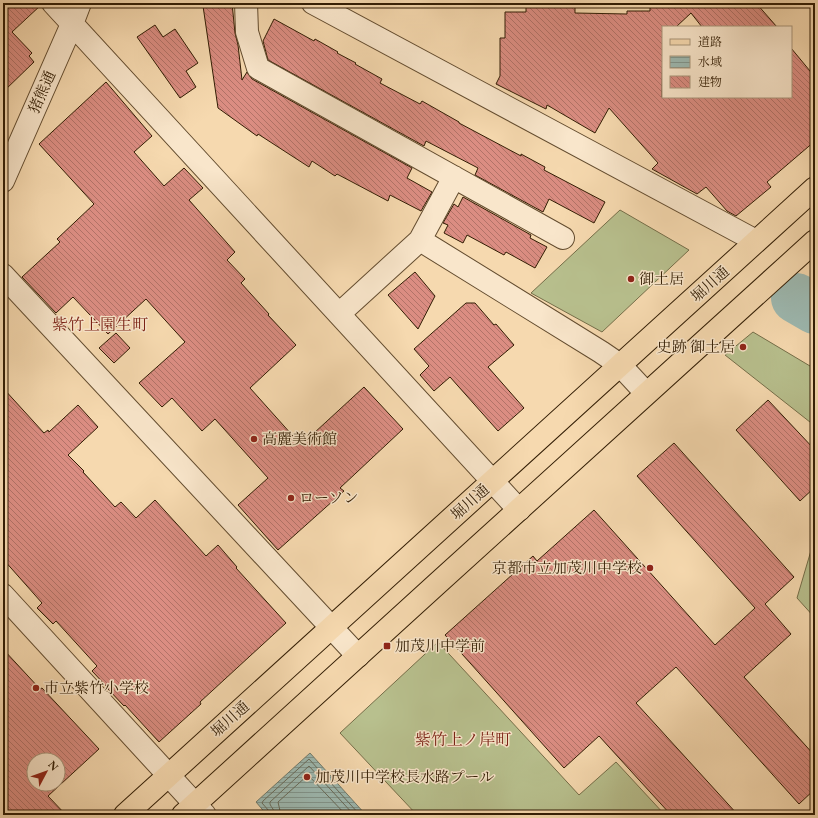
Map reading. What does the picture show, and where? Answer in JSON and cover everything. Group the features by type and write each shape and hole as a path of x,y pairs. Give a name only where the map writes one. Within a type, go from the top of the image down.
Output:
{"main road":[{"name":"堀川通","path":"125,815 815,188"},
{"path":"194,811 358,656 815,241"}],"street":[{"path":"53,3 519,510"},
{"name":"猪熊通","path":"3,181 80,3"},
{"path":"246,3 247,32 258,68 563,238"},
{"path":"313,3 756,241"},
{"path":"339,314 420,240 454,177"},
{"path":"420,240 620,365 646,393"},
{"path":"3,275 358,656"},
{"path":"3,595 169,775 194,811"}],"green space":[{"name":"御土居","path":"620,210 689,250 602,332 531,293"},
{"path":"753,332 815,369 815,426 725,355"},
{"path":"815,537 815,618 797,598"},
{"path":"438,642 579,795 616,762 665,815 417,815 340,733"}],"water":[{"name":"加茂川中学校長水路プール","path":"310,753 366,815 267,815 256,802"}],"building":[{"path":"3,3 41,3 41,5 12,32 32,53 29,56 34,62 3,92"},
{"path":"232,3 242,80 247,72 252,79 412,168 407,178 432,192 421,211 390,195 388,201 337,174 335,176 312,161 309,167 258,134 257,136 218,108 203,6"},
{"path":"650,3 756,3 776,26 701,26 691,13 677,26 662,26 662,98 792,98 792,49 815,77 815,141 767,182 771,187 736,216 727,211 706,187 697,194 652,169 658,163 609,108 595,133 547,105 546,109 496,84 500,76 500,38 505,38 505,12 526,12 526,5 575,6 575,13 627,14 627,11 650,11"},
{"path":"274,19 314,41 315,39 338,52 337,53 382,79 380,83 420,104 422,101 459,123 545,167 544,170 605,202 594,223 549,199 543,212 475,175 478,168 426,141 424,146 268,60 263,41"},
{"path":"155,25 163,37 175,29 198,63 186,71 196,87 180,98 137,37"},
{"path":"106,82 152,136 134,152 164,186 184,168 203,188 189,200 235,252 227,260 245,279 241,283 296,345 250,388 301,445 364,387 403,429 340,488 344,491 278,550 238,505 268,478 215,419 202,431 172,398 162,407 139,383 185,342 146,299 108,334 73,297 56,313 22,277 60,242 57,239 94,204 39,144"},
{"path":"463,197 531,235 530,238 547,247 535,268 506,252 504,255 467,235 463,243 444,233 448,225 443,223 454,204 458,207"},
{"path":"415,272 435,296 418,329 388,295"},
{"path":"466,303 475,303 514,345 488,367 524,408 498,431 450,377 434,391 420,375 429,366 414,349"},
{"path":"116,333 130,348 114,363 99,348"},
{"path":"3,388 44,433 48,430 49,432 78,405 98,427 68,455 115,507 121,502 136,518 155,500 206,556 218,545 237,567 236,568 286,623 159,742 92,671 97,666 56,621 53,624 37,608 42,603 3,559"},
{"path":"768,400 815,450 815,487 800,501 736,430"},
{"path":"674,443 794,577 765,604 791,634 744,677 815,756 815,789 799,804 676,667 636,703 738,815 671,815 599,736 564,768 445,635 533,556 537,561 594,510 715,645 755,608 637,476"},
{"path":"3,649 99,749 66,779 66,752 26,752 26,792 52,792 48,796 66,815 3,815"}],"waterway":[{"path":"796,298 815,309"}],"place":[{"name":"御土居","path":"631,279"},
{"name":"史跡 御土居","path":"743,347"},
{"name":"高麗美術館","path":"254,439"},
{"name":"ローソン","path":"291,498"},
{"name":"京都市立加茂川中学校","path":"650,568"},
{"name":"加茂川中学前","path":"387,646"},
{"name":"市立紫竹小学校","path":"36,688"},
{"name":"加茂川中学校長水路プール","path":"307,777"}],"district":[{"name":"紫竹上園生町","path":"100,324"},
{"name":"紫竹上ノ岸町","path":"463,739"}]}
